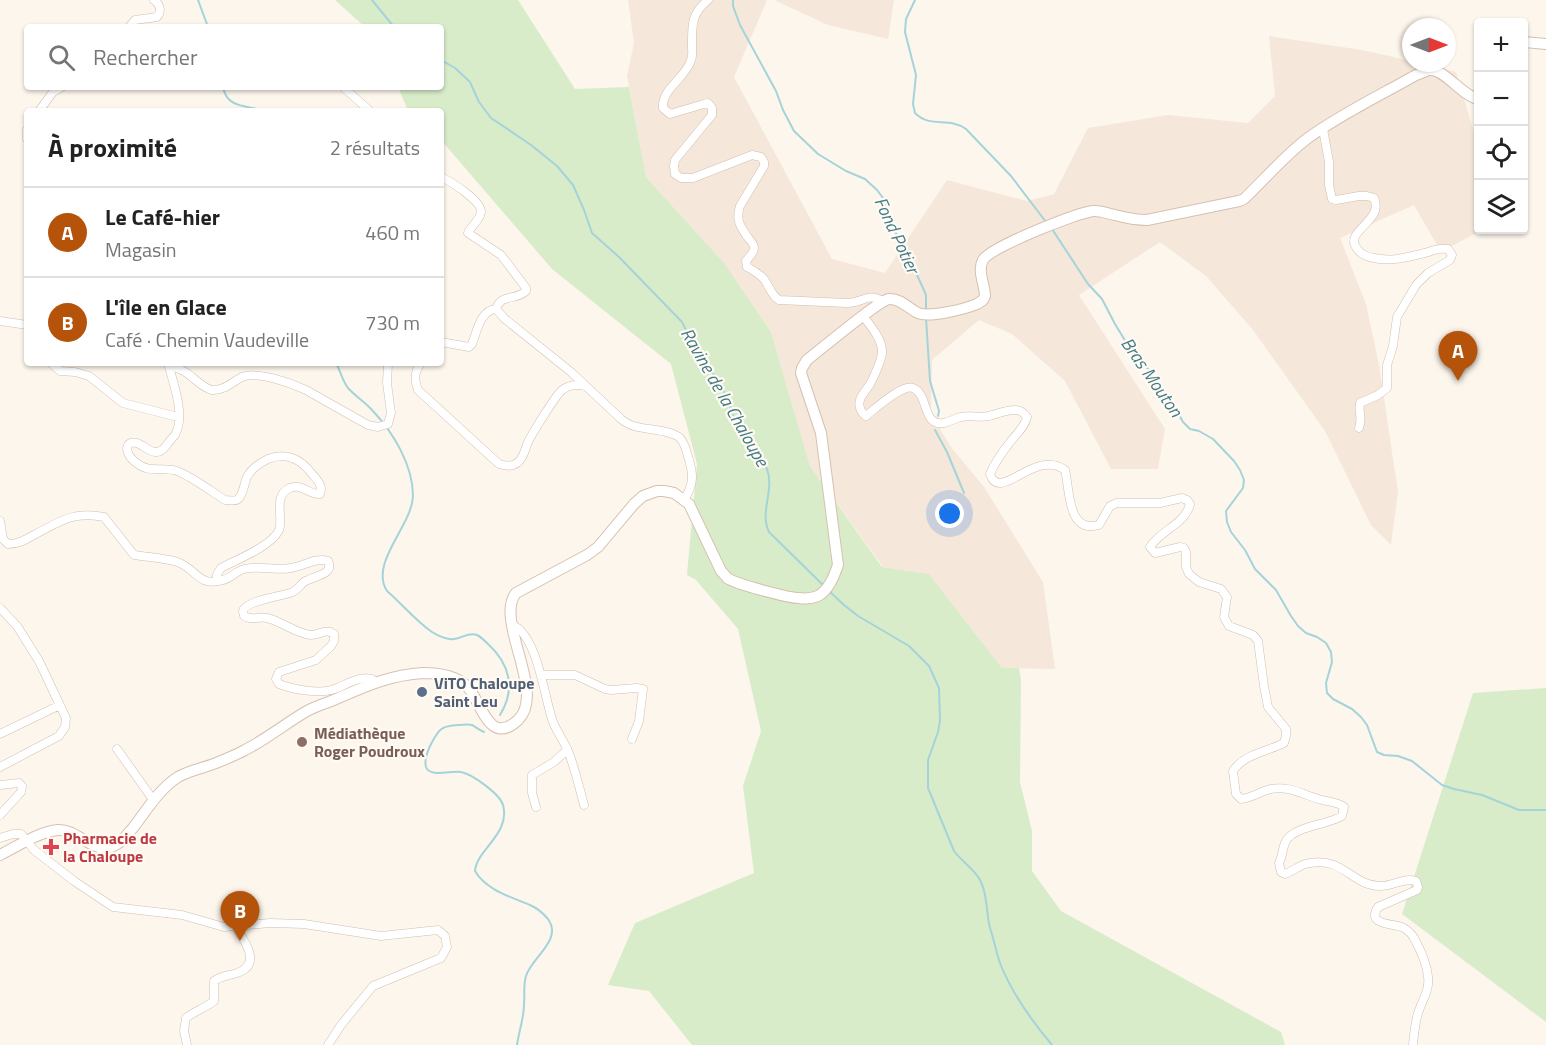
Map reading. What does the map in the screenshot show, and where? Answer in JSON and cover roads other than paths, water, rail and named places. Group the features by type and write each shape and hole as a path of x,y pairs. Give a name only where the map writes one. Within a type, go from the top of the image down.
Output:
{"main road":[{"path":"1528,42 1546,44"},
{"path":"0,855 27,841 57,830 68,831 95,846 108,848 117,845 164,788 178,777 249,748 309,710 385,678 428,673 456,678 470,690 490,724 499,728 512,725 526,707 527,696 510,612 516,593 575,563 598,547 634,504 652,492 664,490 674,493 689,504 721,571 727,577 736,582 800,598 820,595 832,580 838,565 822,440 801,373 807,360 863,316 889,299 896,300 924,315 972,306 985,296 981,268 987,255 1002,246 1091,211 1147,220 1239,201 1308,138 1336,119 1416,75 1430,70 1440,73 1474,98"}],"street":[{"path":"132,24 135,20 157,17 160,7 154,0"},
{"path":"708,0 696,12 692,21 692,60 662,104 670,114 704,104 712,108 712,115 675,160 675,174 681,178 693,178 752,155 761,157 764,166 738,212 739,224 754,248 746,261 747,267 765,281 774,297 779,300 855,303 874,297 883,301"},
{"path":"41,108 57,90"},
{"path":"346,90 367,108"},
{"path":"1323,129 1332,199 1367,196 1374,198 1377,204 1376,211 1355,236 1356,249 1367,256 1383,260 1395,260 1439,248 1448,249 1452,255 1450,261 1428,273 1416,285 1402,306 1397,317 1393,346 1387,365 1387,388 1360,403 1362,421 1359,428"},
{"path":"444,179 461,190 481,208 481,213 468,233 501,255 526,288 521,296 501,300 496,309"},
{"path":"444,343 469,347 484,315 490,309 496,309 505,319 571,372 621,419 630,425 673,434 680,438 685,446 693,480 684,501"},
{"path":"863,316 881,345 882,353 872,381 860,400 860,409 863,414 867,416 898,391 906,388 913,388 920,393 930,417 933,421 942,424 963,417 986,417 1015,410 1023,412 1027,417 1025,423 994,464 990,474 992,481 997,484 1005,483 1035,467 1047,464 1059,466 1065,470 1071,507 1076,518 1082,524 1092,527 1099,525 1110,506 1117,503 1160,503 1182,498 1187,500 1190,504 1188,510 1176,525 1155,539 1150,547 1155,553 1184,548 1189,574 1199,582 1221,590 1227,597 1224,617 1229,626 1253,635 1258,641 1268,707 1286,729 1284,743 1250,756 1236,765 1233,771 1236,794 1241,799 1249,798 1267,790 1282,788 1340,803 1344,807 1342,816 1336,820 1296,831 1288,837 1279,863 1281,872 1285,874 1301,865 1313,862 1340,866 1356,878 1381,887 1411,879 1416,881 1417,890 1378,907 1375,912 1380,922 1402,928 1413,935 1425,963 1429,978 1417,1015 1413,1045"},
{"path":"0,321 24,325"},
{"path":"54,366 60,371 88,376 123,403 178,417"},
{"path":"169,366 179,405 175,434 163,450 154,453 138,443 132,442 128,445 127,453 140,467 148,470 177,471 225,500 232,501 240,497 247,476 260,463 283,455 305,464 321,485 322,491 317,495 300,487 287,489 281,495 280,525 274,537 266,544 221,568 217,574 218,581"},
{"path":"172,366 184,371 207,389 215,390 250,375 266,377 306,390 368,425 378,427 388,424 391,414 387,366"},
{"path":"419,366 416,370 415,382 418,390 499,464 505,466 518,462 524,454 528,442 560,392 573,385 585,386"},
{"path":"0,521 3,539 8,544 16,544 76,515 90,514 104,517 134,555 177,562 191,570 203,581 210,583 228,579 238,571 245,569 290,568 319,560 328,561 330,567 325,573 305,581 294,592 252,603 243,611 244,616 248,619 266,618 306,634 312,635 326,631 334,634 331,646 316,660 279,672 276,679 279,684 323,691 364,678 375,682"},
{"path":"0,608 16,626 39,661 66,718 66,723 59,736 0,767"},
{"path":"513,625 519,628 526,638 541,675 553,721 567,750 584,805"},
{"path":"541,675 574,675 611,690 643,689 639,721 632,739"},
{"path":"0,734 60,705"},
{"path":"117,749 154,801"},
{"path":"536,807 532,793 532,775 554,762 567,750"},
{"path":"0,785 19,783 22,789 0,815"},
{"path":"0,838 21,834 34,850 113,907 182,915 224,927 270,923 304,924 381,936 438,930 444,936 447,947 441,957 373,986 328,1045"},
{"path":"187,1045 184,1031 186,1018 214,1001 214,981 245,969 249,962 250,951 235,926"}],"waterway":[{"path":"198,0 207,24"},
{"name":"Ravine de la Chaloupe","path":"372,0 392,24"},
{"name":"Fond Potier","path":"733,0 740,25 776,91 794,131 818,154 846,171 865,179 883,198 891,225 926,295 926,309"},
{"name":"Bras Mouton","path":"915,0 906,19 905,32 916,75 913,104 915,113 933,122 953,123 966,129 1011,176 1046,222"},
{"name":"Ravine de la Chaloupe","path":"444,62 455,68 470,82 479,102 491,118 557,166 573,185 592,233 619,257 682,322 695,352 710,369 727,397 736,423 767,469 769,485 766,524 769,532 823,585"},
{"path":"224,90 233,103 252,108"},
{"name":"Bras Mouton","path":"1052,229 1088,284 1102,299 1132,352 1153,374 1183,422 1190,429 1213,439 1240,470 1244,480 1243,488 1226,511 1231,532 1245,550 1255,569 1276,590 1298,626 1306,633 1326,643 1331,652 1332,662 1326,683 1327,693 1361,717 1367,725 1377,752 1412,761 1442,785 1482,795 1519,810 1546,810"},
{"name":"Fond Potier","path":"926,318 930,381 939,411 938,416"},
{"path":"337,366 348,388 387,428 406,461 410,473 413,496 411,508 383,569 383,580 387,591 420,623 434,633 452,639 471,634 477,635 495,652 506,668 509,686 508,696 500,715"},
{"name":"Fond Potier","path":"935,430 964,493"},
{"name":"Ravine de la Chaloupe","path":"829,591 858,616 909,646 929,666 939,688 940,721 928,760 928,788 954,851 981,882 985,893 990,928 1010,985 1052,1045"},
{"path":"484,732 472,725 444,727 431,744 426,767 432,772 461,772 472,776 497,795 503,805 502,825 481,856 475,871 492,888 537,909 548,919 552,927 549,941 526,976 523,1014 517,1045"}],"place":[{"name":"Le Café-hier","path":"1458,381"},
{"name":"ViTO Chaloupe Saint Leu","path":"422,692"},
{"name":"Médiathèque Roger Poudroux","path":"302,742"},
{"name":"Pharmacie de la Chaloupe","path":"51,847"},
{"name":"L'île en Glace","path":"240,941"}]}
